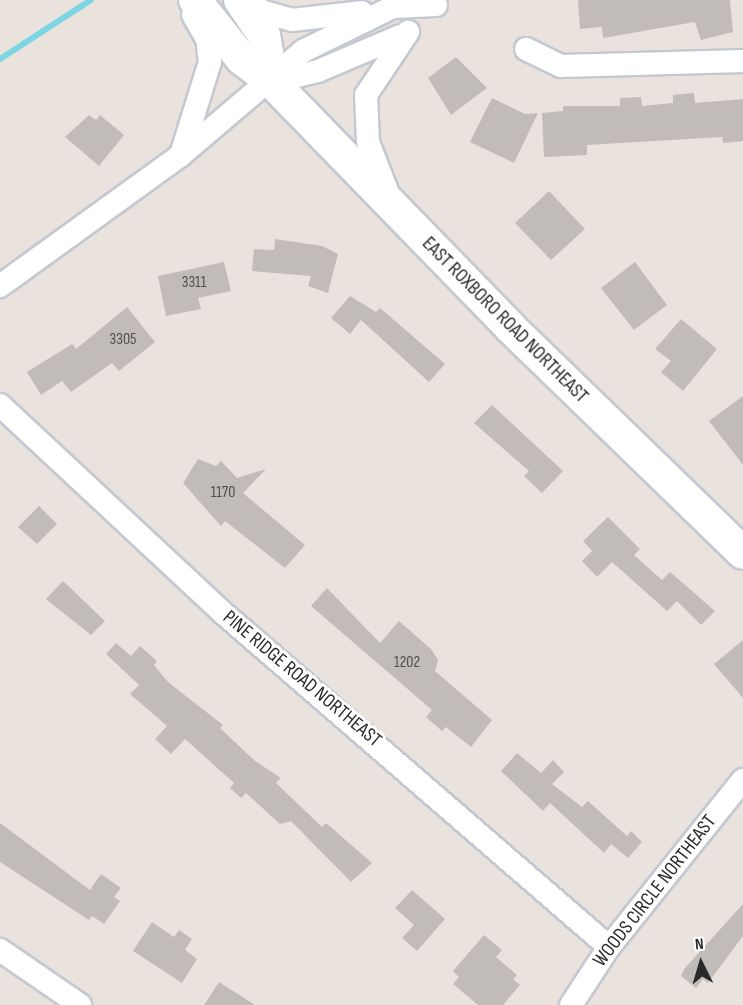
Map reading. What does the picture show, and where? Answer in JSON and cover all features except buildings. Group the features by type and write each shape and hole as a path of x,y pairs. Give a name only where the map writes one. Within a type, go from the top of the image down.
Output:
{"main road":[{"name":"EAST ROXBORO ROAD NORTHEAST","path":"195,0 242,59 272,82 396,209 743,553"},
{"path":"240,0 264,35 272,82"}],"street":[{"path":"181,155 210,62 207,39 187,0"},
{"path":"251,0 261,10 292,20 440,2"},
{"path":"396,209 368,142 366,95 408,32 440,2"},
{"path":"0,286 181,155 272,82 303,51 393,7"},
{"path":"272,82 318,71 408,32"},
{"path":"526,49 561,66 743,61"},
{"name":"PINE RIDGE ROAD NORTHEAST","path":"0,405 222,612 609,947"},
{"name":"WOODS CIRCLE NORTHEAST","path":"571,1005 609,947 743,780"},
{"path":"0,950 80,1005"}],"waterway":[{"path":"0,59 91,0"}]}
